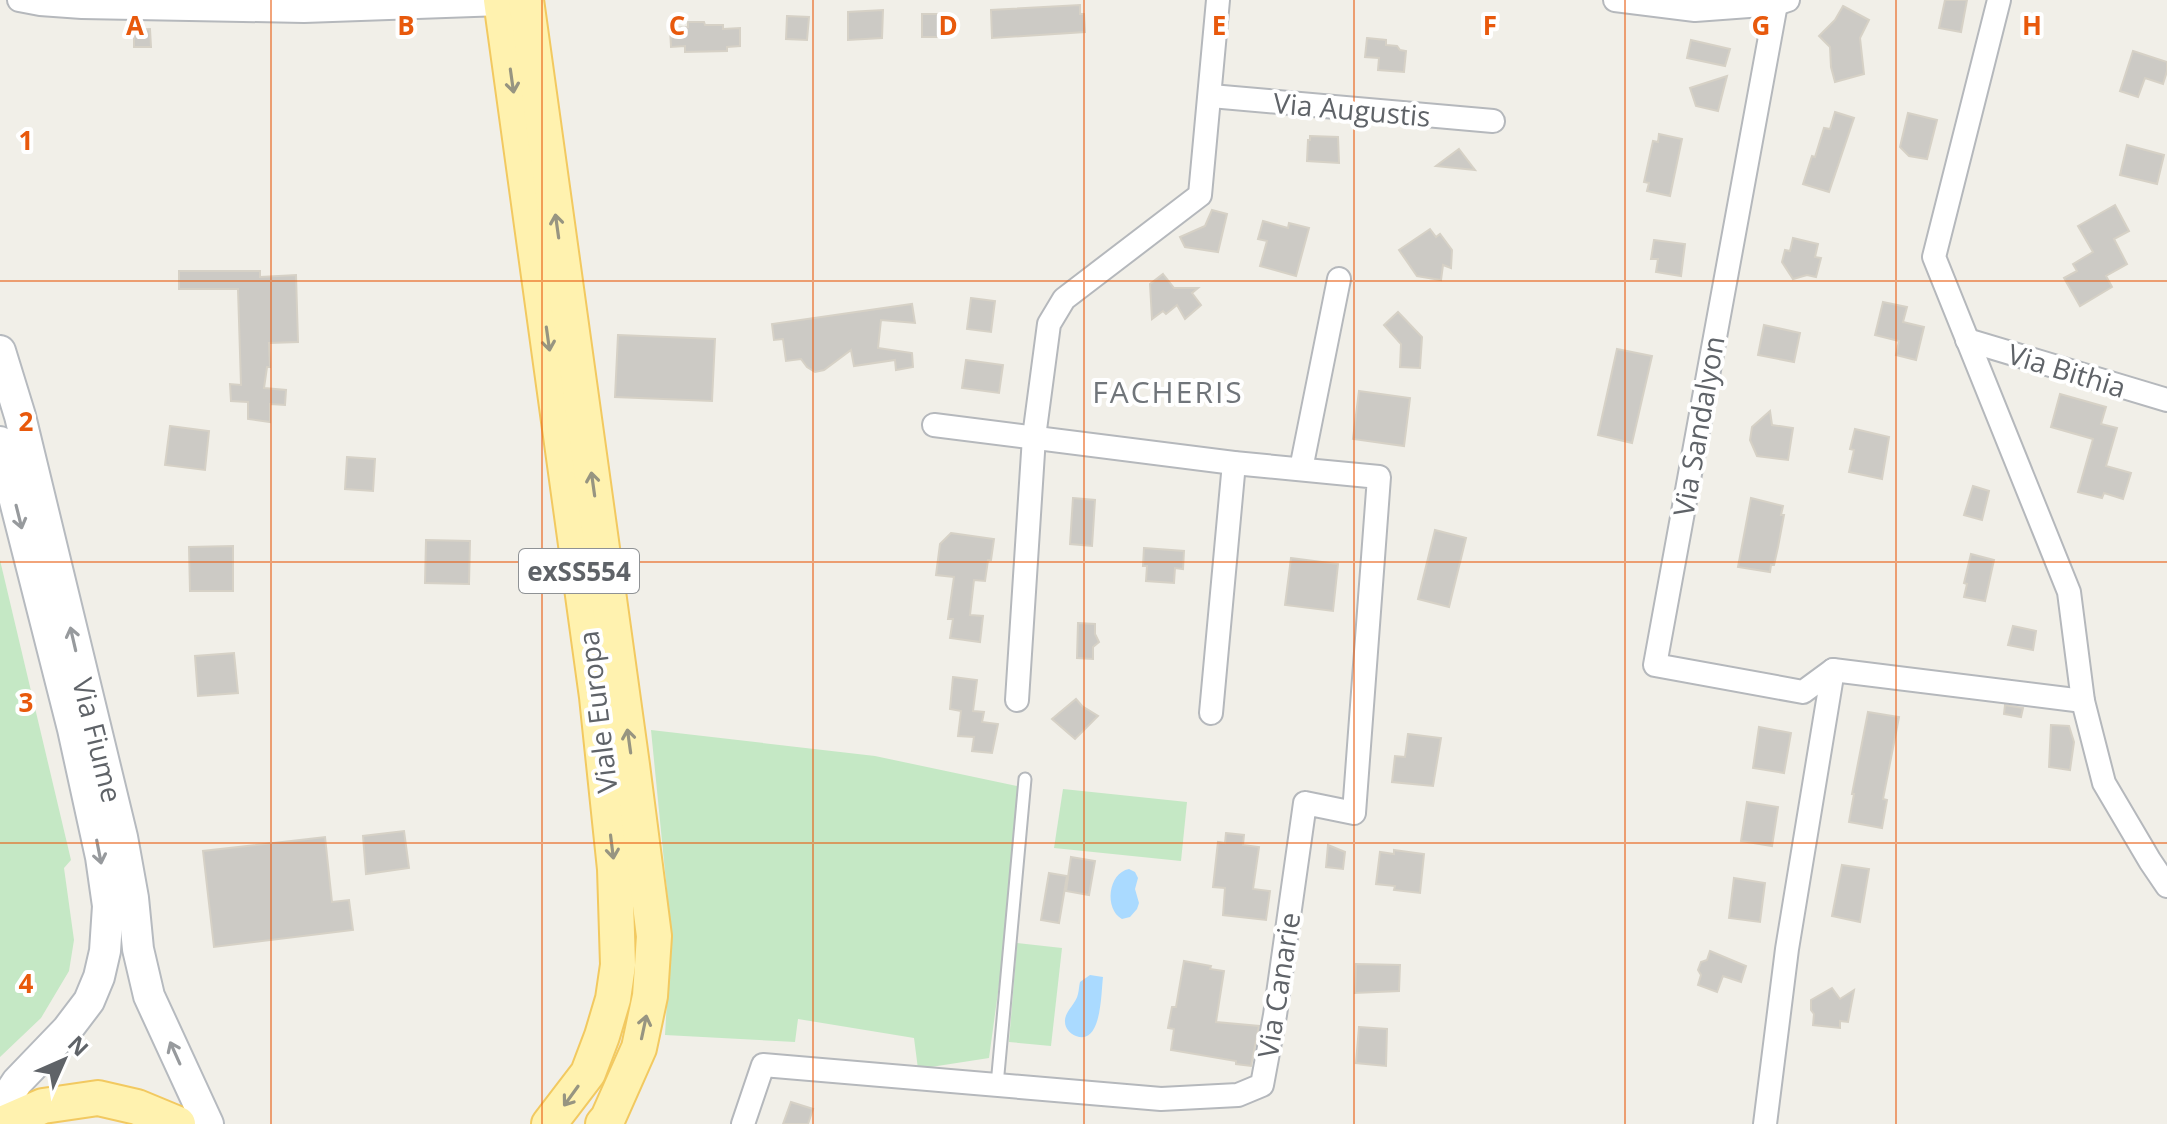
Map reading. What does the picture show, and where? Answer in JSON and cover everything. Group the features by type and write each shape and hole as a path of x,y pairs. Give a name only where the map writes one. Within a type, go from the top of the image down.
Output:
{"main road":[{"name":"Viale Europa","path":"510,1 595,682 615,869 618,965 613,999 588,1073 549,1124"},
{"name":"Viale Europa","path":"510,1 632,765 654,936 650,996 639,1048 603,1124"},
{"name":"Via Fiume","path":"0,351 20,416 122,837 138,949 149,996 208,1124"},
{"name":"Via Fiume","path":"0,442 73,729 101,857 108,906 105,951 89,1001 67,1030 17,1082 0,1108"},
{"path":"2,1124 43,1106 98,1098 137,1107 178,1124"}],"street":[{"path":"0,4 17,0 82,7 304,11 510,1"},
{"path":"1017,700 1034,437 1049,324 1064,299 1200,195 1218,0"},
{"path":"1999,0 1934,257 2069,592 2083,701 2104,783 2167,886"},
{"path":"1621,1 1695,10 1782,2"},
{"name":"Via Sandalyon","path":"1782,2 1655,665 1803,692 1833,670"},
{"name":"Via Augustis","path":"1211,96 1493,121"},
{"path":"934,425 1301,469 1339,279"},
{"name":"Via Bithia","path":"1967,340 2167,400"},
{"path":"1211,713 1234,463"},
{"name":"Via Canarie","path":"743,1124 763,1065 1161,1099 1238,1095 1262,1085 1305,803 1354,813 1379,477 1301,469"},
{"path":"1765,1124 1787,949 1833,670 2083,701"}],"lane":[{"path":"997,1085 1025,779"}],"green space":[{"path":"0,560 71,860 64,868 74,940 69,971 41,1018 0,1057"},
{"path":"651,730 875,756 1026,788 989,1058 918,1069 914,1038 798,1019 795,1042 665,1035 671,932"},
{"path":"1063,789 1187,802 1181,861 1054,848"},
{"path":"1017,943 1062,948 1051,1046 1009,1042"}],"water":[{"path":"1129,869 1138,878 1135,889 1139,903 1130,917 1122,919 1113,908 1111,892 1117,877"},
{"path":"1090,975 1103,977 1098,1016 1091,1033 1085,1037 1076,1036 1067,1029 1065,1018 1077,998 1080,982"}],"building":[{"path":"1945,0 1967,0 1961,32 1939,28"},
{"path":"1080,5 1085,32 992,38 991,10"},
{"path":"1843,6 1869,20 1860,38 1864,74 1835,82 1830,47 1819,36 1835,20"},
{"path":"883,10 882,38 848,40 848,12"},
{"path":"922,14 944,14 944,37 922,37"},
{"path":"787,16 809,17 807,40 786,39"},
{"path":"688,22 723,25 723,29 740,28 740,46 727,47 727,51 685,52 685,46 671,47 670,28 688,27"},
{"path":"150,29 151,47 134,47 134,30"},
{"path":"1367,38 1386,40 1386,45 1406,51 1404,72 1378,70 1379,58 1365,57"},
{"path":"1691,40 1730,49 1725,66 1687,58"},
{"path":"2133,51 2167,62 2163,84 2145,78 2138,97 2120,91"},
{"path":"1727,76 1718,111 1696,106 1690,88"},
{"path":"1835,112 1854,118 1829,192 1803,184 1824,128 1830,129"},
{"path":"1908,113 1937,120 1927,159 1909,156 1900,147"},
{"path":"1659,134 1682,139 1670,196 1647,191 1649,183 1644,182 1653,141 1658,142"},
{"path":"1310,136 1338,137 1339,163 1307,161"},
{"path":"2127,145 2164,155 2157,184 2120,175"},
{"path":"1459,149 1475,170 1436,166"},
{"path":"2115,205 2129,231 2114,239 2127,264 2106,276 2112,287 2080,306 2064,278 2077,271 2073,264 2093,252 2078,226"},
{"path":"1212,210 1227,214 1218,252 1185,247 1180,237 1205,226"},
{"path":"1263,221 1288,228 1289,223 1309,228 1296,276 1260,266 1267,241 1258,239"},
{"path":"1430,229 1436,237 1440,234 1452,250 1451,268 1443,265 1441,280 1417,276 1399,250"},
{"path":"1793,238 1818,244 1815,257 1821,258 1816,277 1807,275 1793,279 1782,262 1785,250 1790,251"},
{"path":"1654,240 1685,244 1681,276 1656,272 1658,259 1651,259"},
{"path":"179,271 260,271 260,277 296,275 298,342 269,343 270,367 267,367 264,388 286,390 285,405 270,404 270,422 248,419 248,402 231,401 230,384 241,385 238,289 179,289"},
{"path":"1163,274 1174,288 1198,288 1192,293 1201,305 1185,319 1177,305 1166,314 1163,311 1152,319 1150,284"},
{"path":"971,298 995,301 991,332 967,329"},
{"path":"1883,302 1907,307 1903,322 1924,327 1916,360 1896,355 1899,341 1875,335"},
{"path":"912,304 915,323 881,320 878,348 912,353 913,367 896,370 895,360 854,366 851,350 824,370 815,372 801,359 786,361 783,339 774,340 772,324"},
{"path":"1398,312 1422,337 1420,368 1400,367 1401,344 1384,325"},
{"path":"1764,325 1800,333 1794,362 1758,355"},
{"path":"618,335 715,339 712,401 615,397"},
{"path":"1617,349 1652,356 1632,443 1598,435"},
{"path":"966,360 1003,365 999,393 962,388"},
{"path":"1359,391 1410,398 1404,446 1353,439"},
{"path":"2060,394 2106,407 2101,424 2117,428 2106,466 2131,473 2123,499 2104,493 2102,498 2078,492 2093,439 2051,427"},
{"path":"1770,411 1772,425 1793,428 1788,460 1757,456 1750,440 1752,427"},
{"path":"170,426 209,431 205,470 165,465"},
{"path":"1855,429 1889,437 1882,479 1849,472"},
{"path":"347,457 375,459 373,491 345,489"},
{"path":"1973,486 1989,491 1982,520 1964,515"},
{"path":"1073,498 1095,500 1092,546 1070,544"},
{"path":"1751,498 1783,506 1778,547 1770,572 1738,567"},
{"path":"1435,530 1466,538 1449,607 1418,599"},
{"path":"951,533 994,539 985,581 974,580 970,615 983,616 980,642 950,638 953,619 948,619 954,577 936,575 940,544"},
{"path":"426,540 470,541 469,584 425,583"},
{"path":"233,546 233,591 190,591 189,547"},
{"path":"1144,548 1184,551 1183,569 1175,568 1174,583 1146,581"},
{"path":"1971,554 1994,560 1985,601 1964,597"},
{"path":"1291,558 1338,564 1333,611 1285,605"},
{"path":"1078,623 1095,624 1099,642 1093,647 1093,659 1077,658"},
{"path":"2013,626 2036,631 2033,650 2008,645"},
{"path":"234,653 238,693 198,696 195,656"},
{"path":"953,677 977,680 973,711 984,712 982,722 998,724 992,753 972,751 974,737 958,736 961,711 950,709"},
{"path":"1076,699 1098,716 1075,739 1052,719"},
{"path":"2005,705 2023,708 2021,717 2004,714"},
{"path":"1868,712 1899,717 1883,799 1887,800 1882,828 1849,822"},
{"path":"2051,725 2069,726 2074,742 2070,770 2049,767"},
{"path":"1759,727 1791,733 1784,773 1753,768"},
{"path":"1408,734 1441,738 1433,786 1392,782 1395,756 1405,757"},
{"path":"1747,802 1778,807 1772,846 1741,841"},
{"path":"404,831 409,868 366,874 363,836"},
{"path":"1226,833 1244,835 1243,845 1259,847 1253,889 1270,891 1266,920 1223,915 1225,888 1213,887 1218,842 1225,843"},
{"path":"325,837 332,902 349,900 353,930 214,947 203,851"},
{"path":"1328,845 1345,852 1343,869 1326,867"},
{"path":"1394,850 1424,854 1420,893 1376,884 1380,852 1394,854"},
{"path":"1071,857 1095,861 1089,895 1066,891"},
{"path":"1842,865 1869,869 1860,922 1832,916"},
{"path":"1049,873 1067,876 1059,923 1041,920"},
{"path":"1734,878 1765,883 1760,922 1729,918"},
{"path":"1710,951 1746,966 1741,982 1723,976 1717,992 1698,985 1701,975 1698,970"},
{"path":"1184,961 1224,971 1216,1022 1259,1026 1251,1066 1171,1050 1174,1029 1168,1028 1172,1007 1176,1007"},
{"path":"1356,964 1400,965 1399,991 1355,993"},
{"path":"1832,988 1840,999 1854,990 1848,1022 1840,1021 1840,1028 1813,1025 1811,1000"},
{"path":"1359,1027 1387,1029 1386,1066 1356,1063"},
{"path":"791,1102 813,1109 808,1124 783,1124"}],"district":[{"name":"FACHERIS","path":"1168,391"}]}
